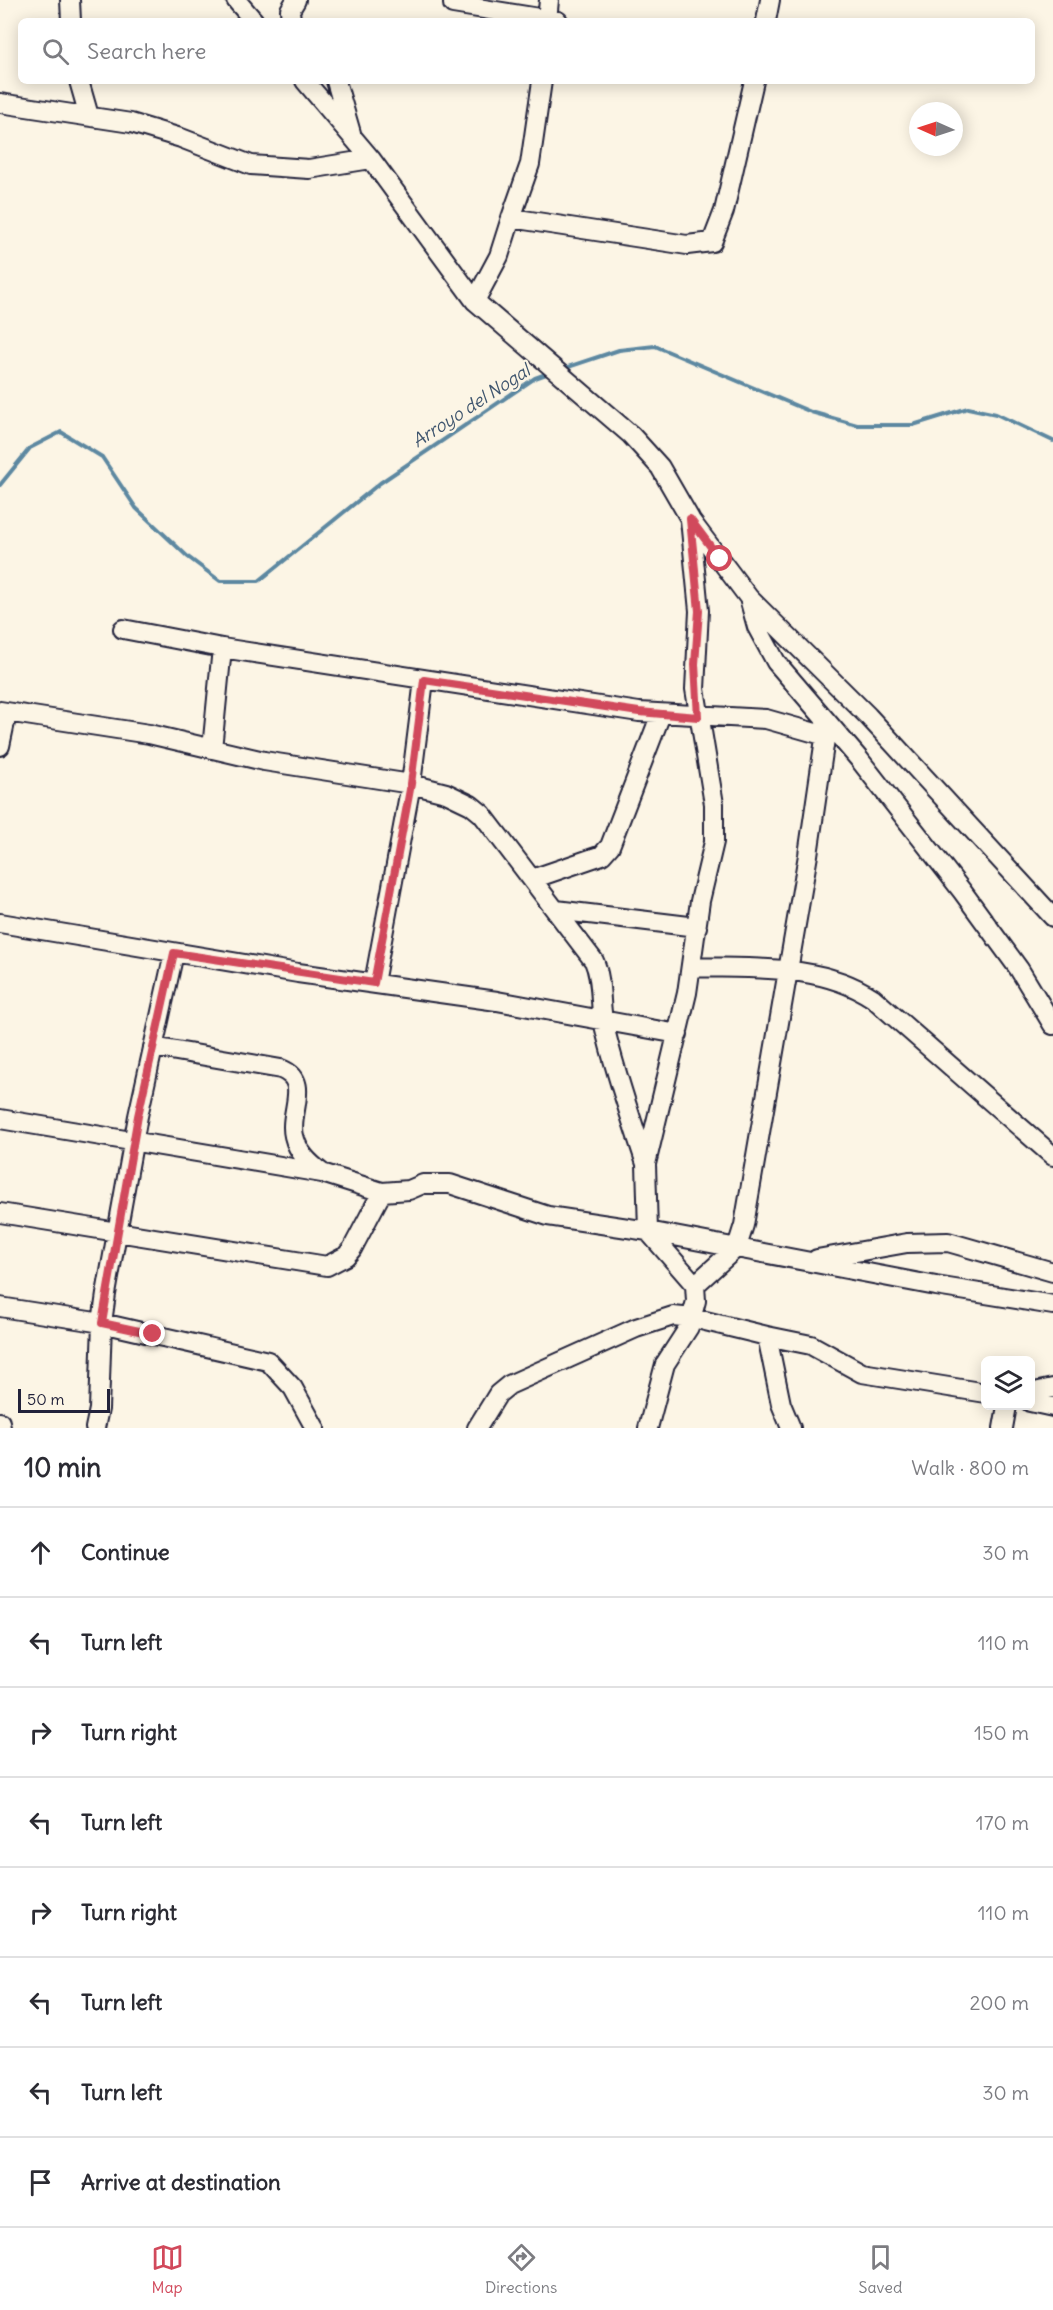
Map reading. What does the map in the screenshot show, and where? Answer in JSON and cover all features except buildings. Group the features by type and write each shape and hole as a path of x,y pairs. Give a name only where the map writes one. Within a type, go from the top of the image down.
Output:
{"street":[{"path":"70,0 71,18"},
{"path":"236,0 251,18"},
{"path":"291,18 290,10 296,0"},
{"path":"549,0 551,18"},
{"path":"767,18 770,0"},
{"path":"453,4 539,18"},
{"path":"81,84 89,116"},
{"path":"308,84 371,159 475,301 631,435 665,475 690,519 749,598 868,716 1053,918"},
{"path":"337,84 351,135"},
{"path":"475,301 499,256 530,164 542,84"},
{"path":"512,218 687,245 712,242 724,212 753,84"},
{"path":"0,103 131,123 181,138 251,165 309,169 371,159"},
{"path":"690,519 698,593 695,664 698,717 710,777 715,825 714,842 703,884 691,967 678,1034 646,1164 648,1231 695,1285"},
{"path":"749,598 757,627 771,654 827,729 962,891 1024,975 1053,1025"},
{"path":"123,629 222,648 424,680 661,714 766,719 827,729"},
{"path":"212,749 222,648"},
{"path":"374,983 411,784 424,680"},
{"path":"0,746 4,712 149,734 264,761 411,784 446,793 471,805 498,832 588,950 597,967 602,1019 613,1067 646,1164"},
{"path":"532,879 602,855 610,846 661,714"},
{"path":"648,1428 665,1364 693,1318 695,1285 737,1247 750,1192 827,729"},
{"path":"556,910 697,927"},
{"path":"0,923 174,953 602,1019 678,1034"},
{"path":"94,1428 99,1409 102,1323 133,1141 174,953"},
{"path":"691,967 788,971 849,983 873,998 1053,1156"},
{"path":"153,1047 281,1070 292,1074 298,1084 293,1126 296,1144 309,1162 322,1173"},
{"path":"0,1119 322,1173 382,1192 409,1190 423,1184 450,1184 548,1216 648,1231 811,1260 936,1286 1053,1305"},
{"path":"0,1213 327,1266 352,1249 382,1192"},
{"path":"811,1260 907,1243 948,1242 1053,1272"},
{"path":"0,1307 102,1323 268,1361 293,1388 315,1428"},
{"path":"477,1428 498,1394 509,1385 657,1319 673,1316 693,1318 811,1345 862,1373 981,1392"},
{"path":"767,1336 781,1404 791,1428"},
{"path":"1035,1392 1053,1388"},
{"path":"1035,1403 1053,1407"},
{"path":"1003,1428 1006,1410"},
{"path":"0,1422 1,1428"}],"waterway":[{"name":"Arroyo del Nogal","path":"562,369 619,350 655,346 811,412 857,425 913,425 968,408 996,414 1053,441"},
{"name":"Arroyo del Nogal","path":"0,485 30,448 61,432 102,457 136,508 188,557 220,581 259,581 380,483 535,378 549,373"}],"route":[{"path":"153,1334 102,1323 133,1141 174,953 374,983 411,784 424,680 639,712 698,717 695,664 699,611 698,584 690,519 720,559"}]}
